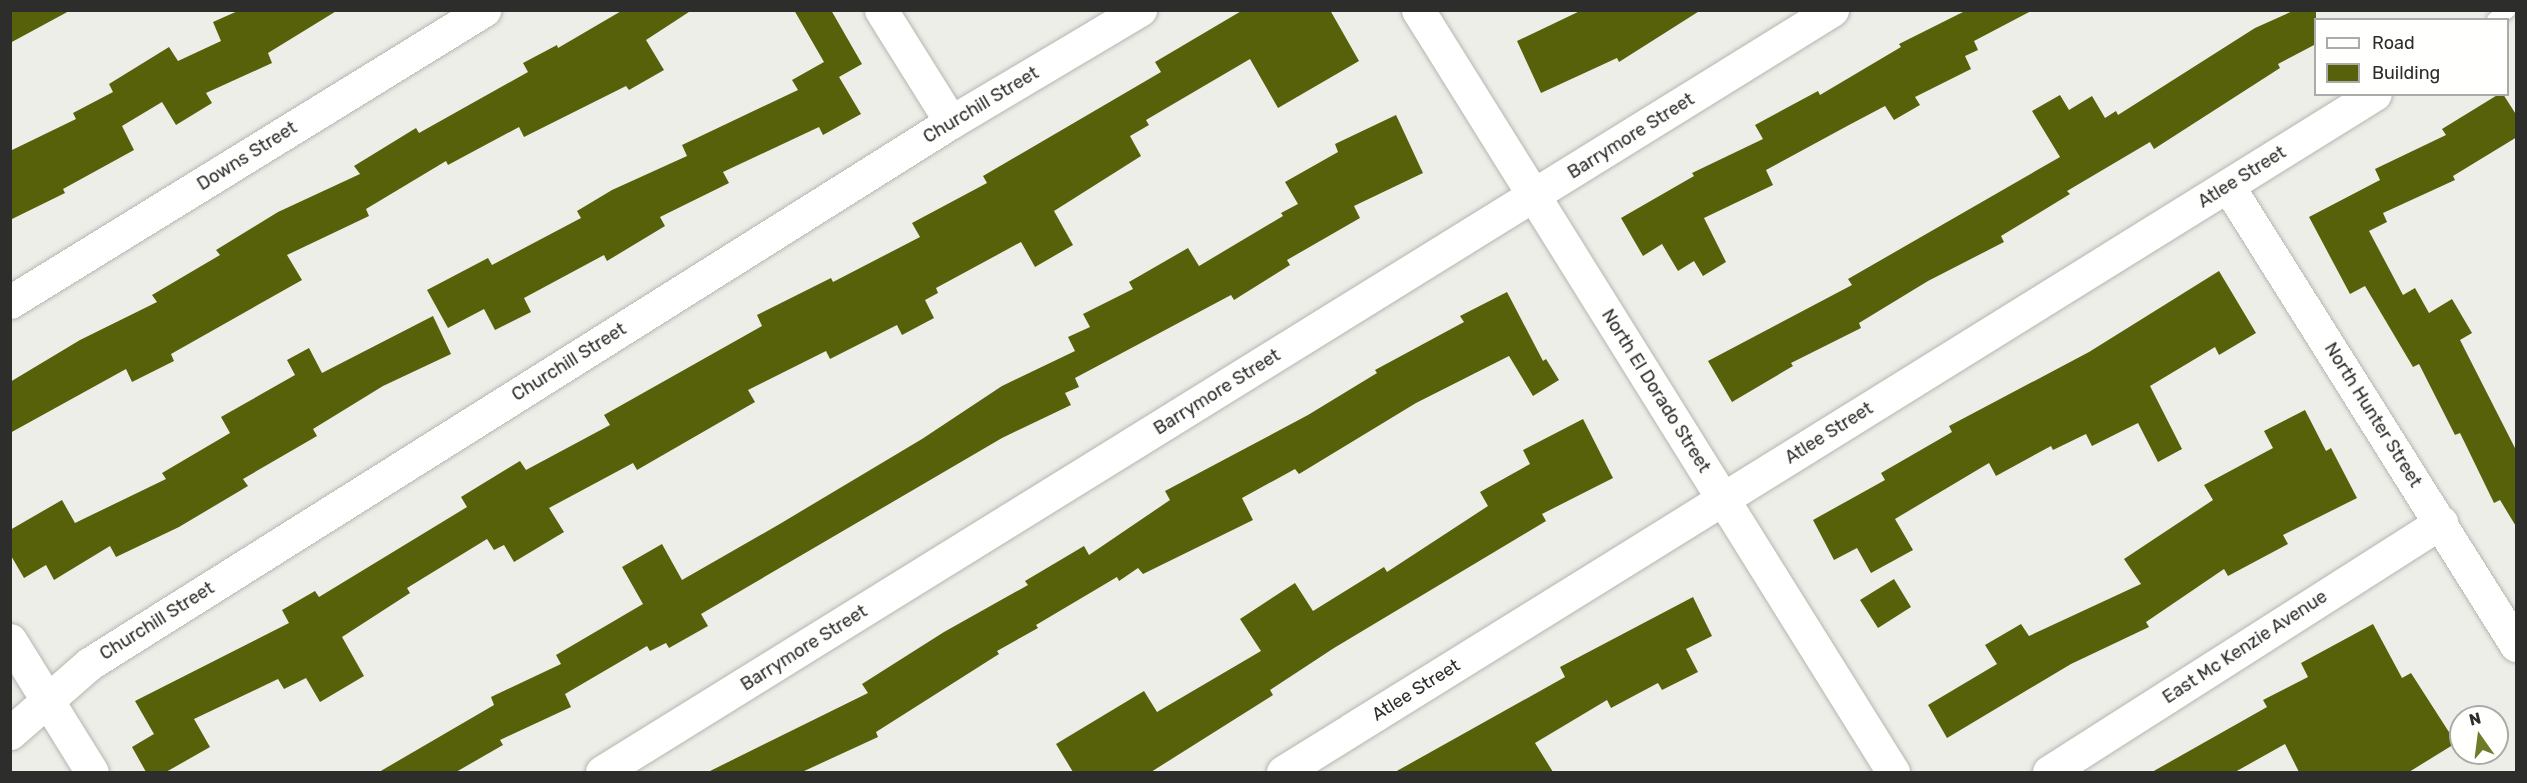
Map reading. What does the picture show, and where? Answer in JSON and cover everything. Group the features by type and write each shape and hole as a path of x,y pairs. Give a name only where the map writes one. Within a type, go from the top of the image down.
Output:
{"street":[{"name":"Downs Street","path":"10,302 484,10"},
{"path":"881,10 951,122"},
{"name":"North El Dorado Street","path":"1418,10 1893,772"},
{"name":"Barrymore Street","path":"602,772 1832,10"},
{"name":"Churchill Street","path":"10,733 99,657 951,122 1138,11"},
{"name":"Atlee Street","path":"1283,772 2372,96"},
{"name":"North Hunter Street","path":"2228,186 2517,645"},
{"name":"East Mc Kenzie Avenue","path":"2049,772 2441,522"},
{"path":"10,640 92,772"}],"building":[{"path":"10,10 71,10 10,43"},
{"path":"240,10 338,10 268,53 272,63 206,93 212,103 176,125 162,102 122,126 134,150 63,189 65,193 10,220 10,151 76,119 73,113 113,92 109,84 169,47 178,61 221,41 213,22"},
{"path":"623,10 692,10 646,40 664,70 629,90 626,86 524,137 519,127 448,165 446,161 366,209 369,216 287,255 302,280 171,354 174,361 132,382 126,369 10,433 10,382 80,340 157,302 152,295 220,255 216,250 278,212 360,174 354,166 416,128 419,133 528,72 523,63 557,45 558,48"},
{"path":"794,10 831,10 862,64 839,77 861,114 823,135 819,127 723,172 729,183 660,217 665,226 607,261 604,255 524,298 531,312 495,330 484,309 448,328 427,290 488,258 492,265 581,218 577,211 612,190 687,156 682,145 798,90 792,80 824,62"},
{"path":"1243,10 1330,10 1359,61 1278,108 1250,59 1146,120 1149,125 1130,136 1141,156 1054,211 1073,245 1035,267 1021,242 936,288 938,293 925,300 934,318 902,335 897,325 830,359 826,351 748,390 755,402 637,470 633,463 549,508 564,532 514,562 504,545 494,550 487,539 407,588 410,593 342,637 364,676 320,702 306,678 284,689 278,679 194,719 210,747 166,772 146,772 132,747 154,734 135,701 289,623 282,610 315,591 319,597 467,507 461,497 520,461 526,470 610,425 604,415 762,326 757,315 831,278 833,282 920,237 912,223 987,183 983,176 1161,72 1155,62"},
{"path":"1582,10 1701,10 1619,62 1617,58 1541,93 1517,41"},
{"path":"1967,10 2033,10 1974,41 1978,50 1965,56 1971,69 1915,97 1920,105 1894,120 1885,106 1766,170 1773,185 1704,218 1726,262 1703,276 1694,261 1678,271 1662,244 1643,256 1621,218 1694,176 1692,173 1763,139 1755,125 1818,91 1820,95 1901,47 1899,44"},
{"path":"2295,10 2316,10 2314,45 2278,64 2280,68 2154,149 2150,142 2067,191 2070,194 2001,236 2004,242 1928,281 1859,323 1861,328 1791,363 1793,366 1732,402 1708,361 1852,285 1848,279 2060,157 2032,111 2060,95 2069,110 2092,96 2105,118 2116,111 2118,115 2255,28"},
{"path":"2496,96 2504,96 2517,116 2517,137 2453,176 2455,180 2383,213 2387,222 2369,231 2403,295 2415,288 2429,313 2452,299 2472,333 2460,340 2517,452 2517,528 2500,500 2494,503 2460,433 2455,435 2419,364 2413,367 2365,286 2350,294 2309,217 2380,180 2375,169 2446,135 2442,129"},
{"path":"1396,115 1423,173 1354,206 1360,218 1287,260 1290,265 1234,300 1231,295 1075,378 1079,387 1065,393 1071,405 1002,438 701,614 708,626 669,648 666,643 650,651 647,646 565,694 571,707 500,740 503,745 456,772 379,772 494,705 491,697 561,664 556,655 643,604 622,567 662,544 682,580 778,525 922,439 1002,386 1075,351 1068,337 1090,327 1083,314 1133,289 1129,282 1188,248 1199,266 1283,216 1281,213 1298,204 1285,182 1338,152 1335,144"},
{"path":"2219,271 2256,333 2219,355 2215,347 2150,386 2182,449 2158,462 2138,423 2092,446 2086,434 2053,450 2051,446 1996,476 1989,463 1895,519 1913,550 1871,573 1857,548 1834,560 1813,520 1885,480 1881,473 1952,432 1949,426 2089,352"},
{"path":"1507,292 1543,361 1546,359 1559,380 1533,396 1509,356 1416,403 1299,474 1295,469 1242,498 1253,520 1143,574 1138,568 1119,581 1117,577 1036,625 1038,628 997,651 999,654 876,732 878,737 802,772 708,772 868,693 862,684 944,632 1028,585 1025,581 1084,546 1089,555 1170,500 1165,491 1308,415 1377,373 1375,370 1464,322 1460,316"},
{"path":"433,316 451,354 383,386 313,429 317,436 243,479 248,486 179,527 116,557 110,546 54,580 46,565 24,578 10,554 10,530 62,500 75,523 166,479 162,473 230,433 221,417 295,375 287,360 309,348 322,373"},
{"path":"2305,410 2326,451 2331,448 2357,498 2283,535 2288,544 2228,576 2224,569 2146,622 2149,627 2071,664 1947,738 1928,705 1997,664 1985,645 2021,624 2029,636 2141,584 2124,559 2213,500 2204,485 2273,448 2264,431"},
{"path":"1583,419 1613,478 1542,514 1546,521 1334,648 1270,690 1273,695 1151,772 1073,772 1056,744 1144,691 1157,712 1261,651 1240,619 1295,583 1313,611 1384,567 1387,572 1488,506 1480,492 1530,464 1523,450"},
{"path":"1894,579 1911,607 1878,628 1860,600"},
{"path":"1693,597 1712,636 1686,649 1698,672 1662,690 1658,683 1611,708 1607,700 1535,743 1553,772 1395,772 1565,677 1560,667"},
{"path":"2373,624 2402,678 2411,673 2449,732 2449,747 2409,772 2299,772 2285,744 2235,772 2152,772 2267,707 2263,700 2308,677 2301,663"}]}
